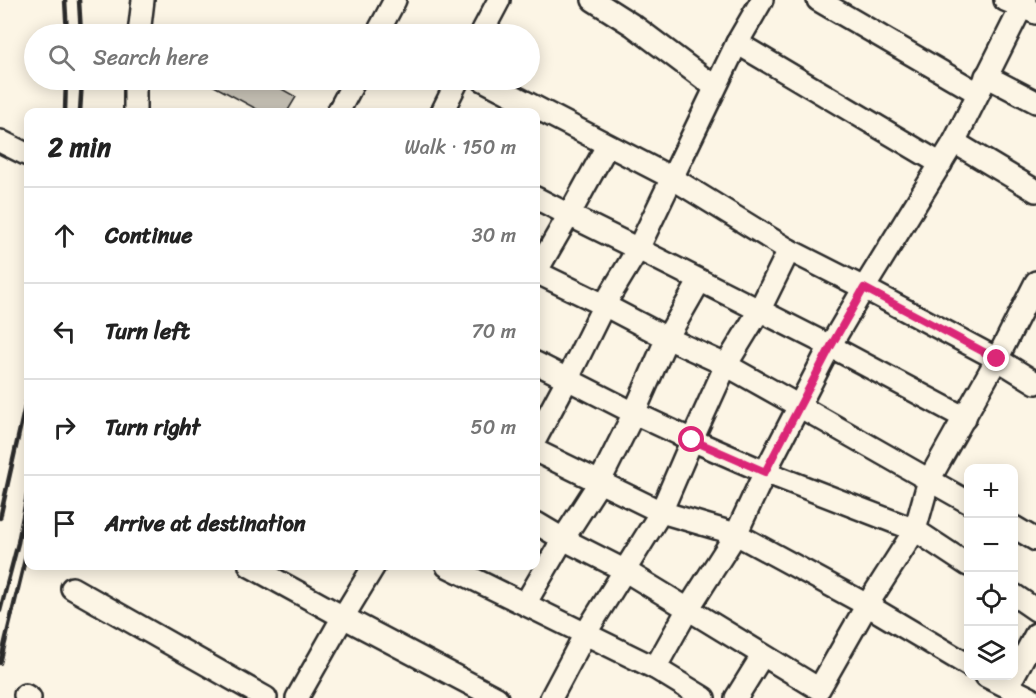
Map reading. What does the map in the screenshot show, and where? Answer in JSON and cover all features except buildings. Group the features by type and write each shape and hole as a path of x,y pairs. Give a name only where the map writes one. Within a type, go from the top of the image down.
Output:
{"street":[{"path":"140,24 143,0"},
{"path":"382,24 395,0"},
{"path":"487,24 499,0"},
{"path":"593,0 634,26 716,87"},
{"path":"540,431 604,305 638,249 716,87 762,0"},
{"path":"818,0 982,85 1036,102"},
{"path":"655,668 688,609 736,534 765,472 831,346 954,142 1022,5"},
{"path":"738,43 941,165"},
{"path":"135,90 135,108"},
{"path":"340,108 350,90"},
{"path":"444,108 454,90"},
{"path":"502,90 536,108"},
{"path":"540,110 672,178 789,250 997,359 1036,382"},
{"path":"0,141 24,153"},
{"path":"954,142 1036,191"},
{"path":"540,265 607,146"},
{"path":"540,200 699,282 831,346 965,418"},
{"path":"551,698 585,634 661,512 726,365 759,311 789,250"},
{"path":"540,274 667,339 726,365 964,499"},
{"path":"525,604 599,483 667,339 699,282"},
{"path":"540,525 624,570 827,694 867,605 915,530 929,480 997,359 1036,282"},
{"path":"540,365 692,440 765,472 915,530 964,562"},
{"path":"540,453 661,512 736,534 867,605 964,662"},
{"path":"1018,529 1036,540"},
{"path":"257,570 497,698"},
{"path":"297,698 372,570"},
{"path":"463,570 525,604 655,668 704,698"},
{"path":"72,588 266,698"},
{"path":"1018,598 1036,610"},
{"path":"1030,698 1009,684 1036,634"},
{"path":"736,698 762,656"}],"railway":[{"path":"65,0 66,24"},
{"path":"79,0 80,24"},
{"path":"65,108 66,90"},
{"path":"80,108 81,90"},
{"path":"0,518 24,411"},
{"path":"0,611 24,511"},
{"path":"0,663 24,564"}],"route":[{"path":"692,440 765,472 864,288 997,359"}]}
